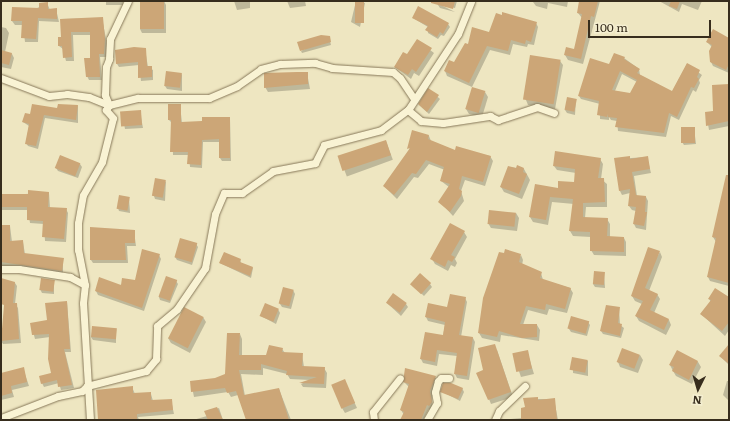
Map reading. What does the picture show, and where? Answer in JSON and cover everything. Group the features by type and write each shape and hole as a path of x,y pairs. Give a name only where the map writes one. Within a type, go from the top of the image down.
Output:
{"street":[{"path":"109,105 105,95 106,67 109,59 110,39 128,1"},
{"path":"1,418 58,396 82,391 87,386 146,371 156,359 157,326 177,309 205,268 215,214 224,193 242,193 273,171 315,163 324,145 381,130 408,110 458,34 471,1"},
{"path":"1,78 48,96 67,94 89,98 109,105 138,98 208,98 237,86 261,69 280,64 315,63 332,68 393,72 400,78 414,99"},
{"path":"90,420 87,386 88,349 83,303 85,285 78,250 79,214 83,195 102,162 113,118 106,110 109,105"},
{"path":"408,110 421,121 443,123 490,116 498,120 537,107 554,113"},
{"path":"1,269 19,269 70,277 85,285"},
{"path":"374,420 373,412 400,378"},
{"path":"427,420 437,403 435,392 438,381 441,378 449,378"},
{"path":"495,420 499,411 525,386"}],"building":[{"path":"140,1 164,1 164,29 140,29"},
{"path":"355,1 364,1 364,23 355,23"},
{"path":"431,1 455,1 453,9 431,3"},
{"path":"579,1 598,1 594,17 591,16 581,59 564,55 566,47 574,49 582,14 577,13"},
{"path":"671,1 680,1 677,9 669,6"},
{"path":"48,2 48,9 57,8 57,19 38,18 36,39 21,38 22,21 11,21 12,7 39,8 39,3"},
{"path":"418,6 449,23 443,34 440,32 437,37 425,30 428,26 412,18"},
{"path":"502,12 537,22 531,42 526,40 525,44 511,40 508,51 487,46 469,83 444,71 449,60 454,62 465,43 468,44 472,27 489,32 496,13 502,15"},
{"path":"103,17 105,39 104,54 99,54 100,77 86,77 84,58 90,58 90,32 71,32 72,57 63,58 62,46 58,46 58,37 61,37 60,19"},
{"path":"713,29 729,38 729,64 726,70 710,62 709,51 712,45 706,42"},
{"path":"321,35 330,36 331,42 300,51 297,42"},
{"path":"417,39 432,48 416,72 412,69 408,75 394,67 403,52 407,54"},
{"path":"134,47 146,48 147,66 152,66 152,77 138,78 138,62 116,64 115,50"},
{"path":"1,50 12,53 9,65 1,63"},
{"path":"614,53 625,57 624,59 640,69 637,73 672,91 687,63 700,70 697,77 699,79 694,88 691,87 677,117 669,113 664,133 615,127 617,118 608,117 607,114 607,117 597,115 599,101 578,96 590,58 609,64","holes":["620,71 637,80 630,93 612,90"]},
{"path":"530,55 561,60 554,104 523,99"},
{"path":"166,71 182,73 180,88 164,86"},
{"path":"308,72 308,84 264,88 264,73"},
{"path":"729,84 729,121 706,126 705,112 713,111 712,85"},
{"path":"472,87 485,91 479,113 465,109"},
{"path":"428,88 439,95 427,112 418,104"},
{"path":"567,97 577,99 574,112 565,110"},
{"path":"32,104 57,108 58,104 78,105 76,120 44,115 36,146 25,144 29,124 22,122 25,113 30,114"},
{"path":"168,104 181,104 181,122 202,121 202,117 230,117 230,158 219,158 219,139 202,140 201,165 187,164 188,152 170,152 171,120 168,120"},
{"path":"141,110 142,125 121,126 120,111"},
{"path":"681,127 695,127 695,143 681,143"},
{"path":"412,130 429,135 428,139 455,150 456,146 491,156 483,182 462,176 459,189 462,191 461,196 450,212 438,202 450,184 440,181 444,167 426,160 416,174 412,173 394,195 383,186 410,148 407,149"},
{"path":"386,140 391,155 342,171 337,156"},
{"path":"555,151 601,158 598,178 604,178 605,202 583,203 583,217 608,218 607,236 624,237 624,252 590,251 590,232 569,231 573,199 550,197 546,220 529,217 535,184 558,188 558,181 574,182 575,169 553,166"},
{"path":"60,155 80,163 75,176 55,168"},
{"path":"630,156 630,159 648,156 650,169 632,172 636,195 646,196 645,212 647,212 644,226 633,224 636,207 628,206 630,189 619,191 614,158"},
{"path":"517,165 524,168 523,172 527,174 519,194 500,187 508,166 516,168"},
{"path":"726,175 729,175 729,283 707,277 716,238 712,237"},
{"path":"155,178 166,180 163,198 152,196"},
{"path":"28,190 49,192 48,207 67,208 64,239 42,237 43,221 27,220 27,207 1,207 1,194 28,194"},
{"path":"119,195 130,197 127,211 117,209"},
{"path":"489,210 516,213 514,227 488,224"},
{"path":"450,223 465,231 451,255 455,257 452,262 448,260 445,267 430,259"},
{"path":"1,225 10,225 10,241 23,240 24,253 64,258 62,271 1,262"},
{"path":"90,227 135,230 135,243 125,243 126,260 90,260"},
{"path":"180,238 197,243 192,262 174,257"},
{"path":"648,247 660,251 645,288 658,294 650,310 669,319 664,330 635,316 643,301 631,296"},
{"path":"142,249 160,254 142,308 95,291 99,277 121,285 122,278 135,280"},
{"path":"505,249 521,254 519,262 542,272 540,278 571,288 565,309 546,304 545,310 526,306 520,324 537,324 537,337 522,338 499,331 497,337 478,333 483,298 499,252 504,253"},
{"path":"224,252 241,259 240,262 253,267 250,276 219,263"},
{"path":"594,271 605,272 604,285 593,284"},
{"path":"420,273 431,283 421,294 410,284"},
{"path":"166,276 177,280 170,301 158,297"},
{"path":"1,278 15,282 13,303 17,303 19,339 1,341 4,305 1,304"},
{"path":"41,278 55,280 53,292 39,290"},
{"path":"283,287 294,290 289,306 279,303"},
{"path":"715,288 729,297 729,322 722,331 700,314 711,300 708,299"},
{"path":"393,293 407,303 400,313 386,303"},
{"path":"450,294 466,297 459,335 473,337 467,376 454,374 457,353 437,350 435,362 420,359 425,332 443,335 445,322 425,317 428,303 447,307"},
{"path":"67,301 70,349 64,349 72,385 58,387 57,380 41,384 39,376 51,373 48,359 49,334 32,335 30,323 47,320 45,303"},
{"path":"265,303 279,309 273,322 260,316"},
{"path":"606,305 620,307 618,323 622,324 620,336 600,331"},
{"path":"184,307 204,317 188,348 168,338"},
{"path":"571,316 589,321 586,334 567,328"},
{"path":"92,326 117,328 116,339 91,337"},
{"path":"227,333 240,333 239,355 266,355 269,345 283,348 282,352 303,353 302,366 325,367 324,384 299,383 317,377 286,375 287,371 261,364 261,370 239,370 244,395 279,388 289,420 246,420 236,391 227,393 225,388 191,392 190,381 215,378 225,374"},
{"path":"495,344 511,392 488,400 476,373 483,370 478,348"},
{"path":"729,344 729,364 719,356"},
{"path":"622,348 640,355 634,369 617,362"},
{"path":"528,350 532,369 516,372 512,353"},
{"path":"677,350 698,361 689,380 672,371 674,367 669,365"},
{"path":"572,357 588,360 585,373 570,370"},
{"path":"24,367 27,382 11,386 12,393 1,396 1,373"},
{"path":"405,368 436,376 430,391 432,402 429,406 427,405 421,420 400,420 404,412 400,410 409,384 403,382"},
{"path":"345,379 355,403 341,409 331,385"},
{"path":"443,383 451,383 463,388 458,399 440,392"},
{"path":"133,386 133,393 151,392 151,400 172,399 173,410 137,414 137,420 98,420 96,390"},
{"path":"538,397 538,400 555,398 557,420 521,420 521,408 525,407 523,398"},
{"path":"217,407 223,420 208,420 204,411"}]}
